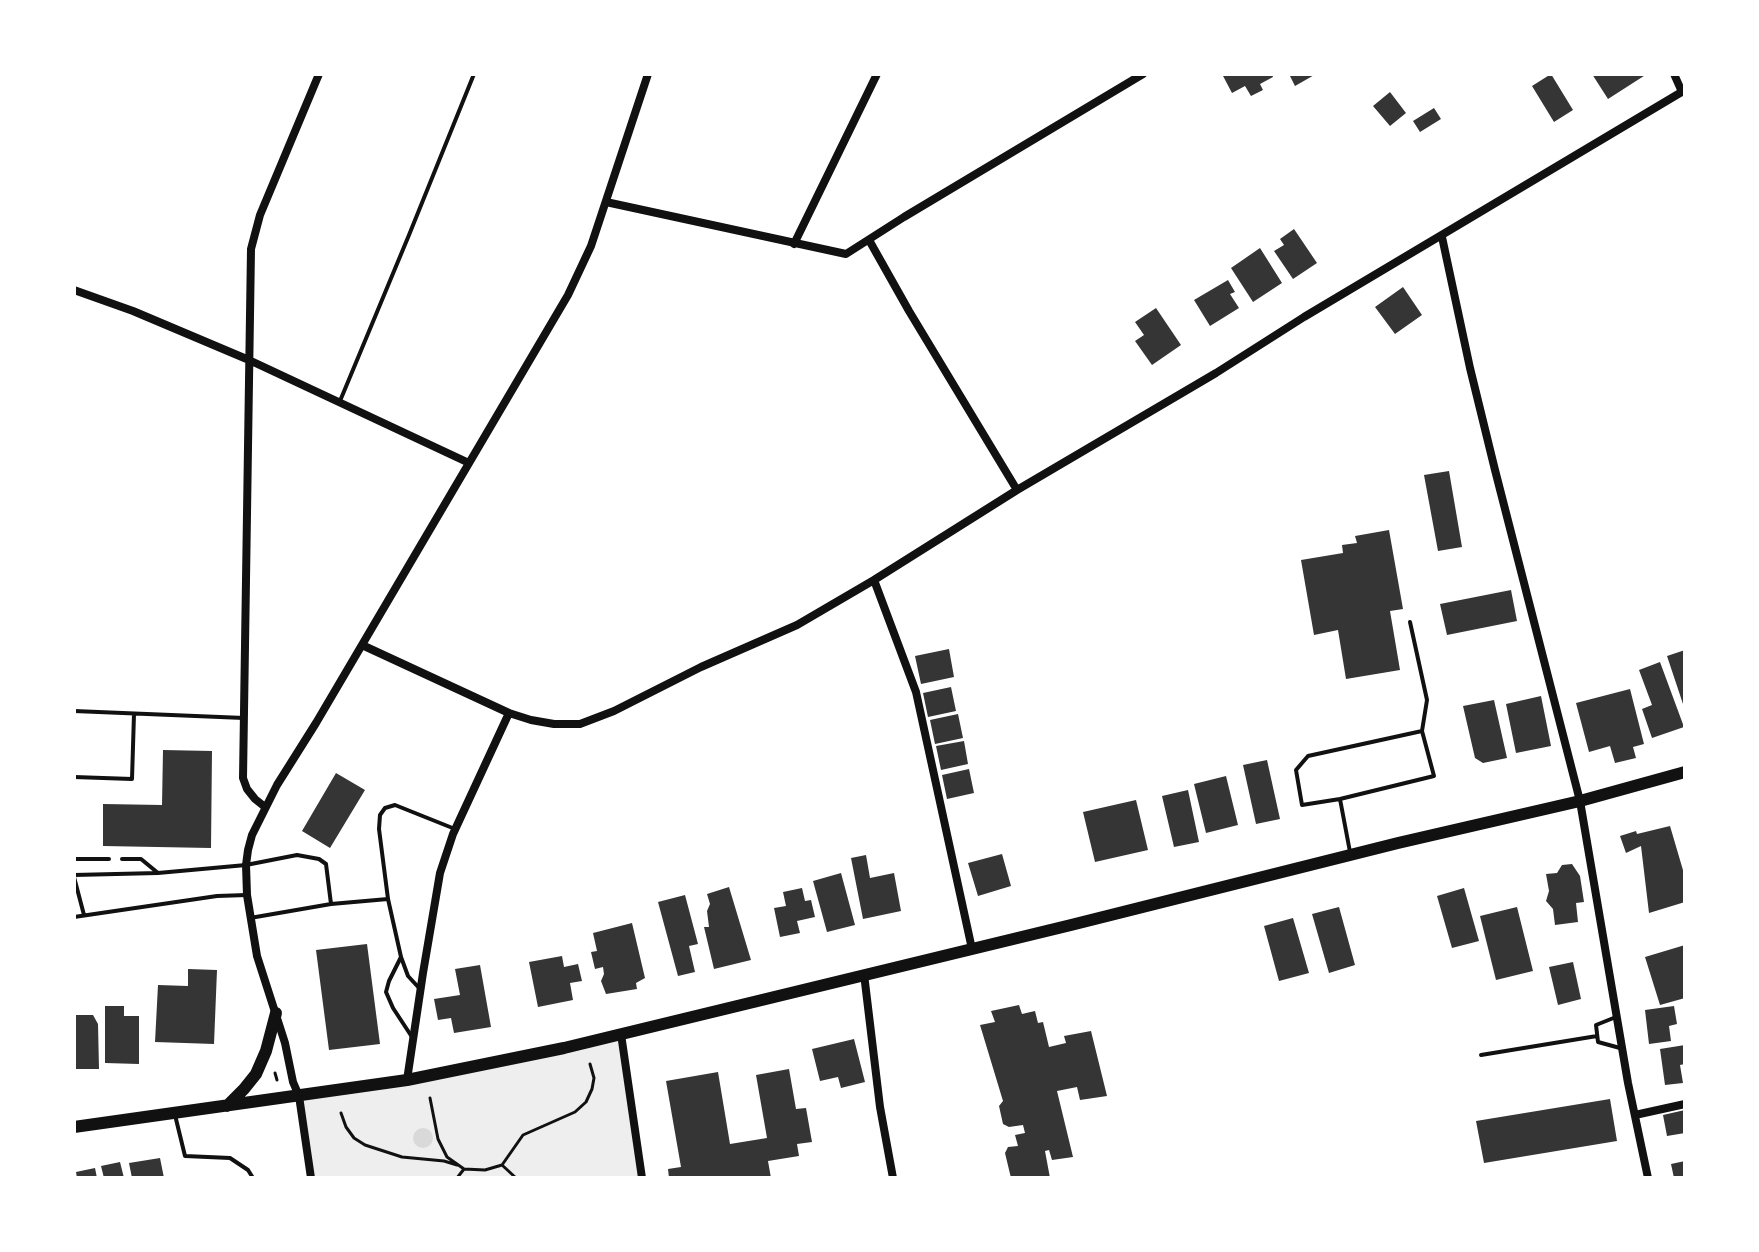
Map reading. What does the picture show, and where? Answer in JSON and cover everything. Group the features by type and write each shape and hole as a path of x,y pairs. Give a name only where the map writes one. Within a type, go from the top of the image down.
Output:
{"main road":[{"path":"74,1127 407,1080 488,1064 1580,801 1685,772"},
{"path":"227,1106 256,1074 276,1013"}],"street":[{"path":"265,807 247,789 243,778 251,249 260,215 319,74"},
{"path":"311,1178 299,1096 257,956 250,918 246,865 252,835 265,807 568,295 591,246 648,74"},
{"path":"794,244 877,74"},
{"path":"606,202 846,254 1143,74"},
{"path":"362,645 509,713 531,720 580,724 614,711 701,667 797,625 874,580 1017,490 1684,91 1674,74"},
{"path":"1442,237 1477,397 1580,801 1616,1017 1648,1178"},
{"path":"869,240 1017,490"},
{"path":"74,290 133,311 249,360 469,463"},
{"path":"874,580 916,692 972,949"},
{"path":"407,1080 438,881 455,829 509,713"},
{"path":"864,974 880,1107 893,1178"},
{"path":"621,1034 642,1178"},
{"path":"1635,1115 1685,1104"}],"lane":[{"path":"340,401 474,74"},
{"path":"1410,622 1427,700 1422,731 1434,776 1302,805 1296,770 1308,756 1422,731"},
{"path":"74,711 244,718"},
{"path":"74,777 132,779 134,714"},
{"path":"1340,799 1350,855"},
{"path":"420,989 408,976 401,957 388,899 379,834 380,815 385,808 395,805 455,829"},
{"path":"84,915 74,876 246,865 297,855 319,859 326,864 331,904"},
{"path":"74,859 109,859"},
{"path":"122,859 141,859 158,873"},
{"path":"74,917 217,896 247,895"},
{"path":"250,918 331,904 388,899"},
{"path":"401,957 386,992 413,1038"},
{"path":"1616,1017 1596,1025 1598,1042 1622,1048"},
{"path":"1481,1055 1597,1036"},
{"path":"175,1113 185,1156 230,1158 248,1170 253,1178"}],"path":[{"path":"430,1098 438,1139 447,1157 464,1169 485,1170 502,1165 523,1135 575,1112 586,1102 594,1078 590,1064"},
{"path":"275,1073 277,1080"},
{"path":"341,1113 354,1138 365,1145 402,1157 457,1165"},
{"path":"502,1165 516,1178"},
{"path":"457,1178 464,1169"}],"shaded area":[{"path":"621,1034 642,1178 311,1178 299,1096"},
{"path":"419,1128 427,1128 433,1138 427,1148 419,1148 413,1142 413,1134"}],"building":[{"path":"1222,74 1272,74 1273,77 1260,84 1263,90 1251,96 1245,86 1232,93"},
{"path":"1289,74 1316,74 1295,86"},
{"path":"1551,74 1573,110 1554,122 1532,86"},
{"path":"1592,74 1647,74 1608,99"},
{"path":"1390,92 1406,113 1390,126 1373,106"},
{"path":"1434,108 1441,119 1420,132 1413,121"},
{"path":"1294,229 1317,263 1293,279 1274,251 1284,245 1280,239"},
{"path":"1260,248 1282,283 1253,302 1231,268"},
{"path":"1228,280 1235,292 1230,294 1239,308 1210,326 1194,300"},
{"path":"1403,287 1422,315 1395,334 1375,307"},
{"path":"1156,308 1181,345 1152,365 1135,341 1144,335 1135,322"},
{"path":"1449,471 1462,547 1438,551 1424,475"},
{"path":"1389,530 1403,609 1390,611 1400,670 1346,679 1338,630 1314,635 1301,560 1343,553 1342,545 1357,543 1355,536"},
{"path":"1511,590 1517,621 1447,635 1440,604"},
{"path":"949,649 954,677 921,684 915,656"},
{"path":"1685,650 1685,707 1684,707 1667,656"},
{"path":"1660,662 1684,727 1652,738 1642,709 1652,705 1639,670"},
{"path":"951,687 956,711 928,717 923,693"},
{"path":"1630,689 1644,744 1633,747 1636,758 1615,763 1610,746 1589,752 1576,703"},
{"path":"1541,696 1551,746 1516,753 1506,704"},
{"path":"1494,700 1507,758 1483,763 1475,758 1463,706"},
{"path":"958,714 963,738 935,744 930,720"},
{"path":"964,741 968,764 941,770 936,746"},
{"path":"163,750 212,751 211,848 103,846 103,804 162,805"},
{"path":"1267,760 1280,819 1256,824 1243,765"},
{"path":"969,769 974,793 947,799 942,775"},
{"path":"336,773 365,790 330,848 302,831"},
{"path":"1226,776 1238,825 1206,833 1194,784"},
{"path":"1188,790 1199,842 1174,847 1162,796"},
{"path":"1136,800 1148,850 1095,862 1083,812"},
{"path":"1670,826 1685,877 1685,902 1649,913 1641,846 1626,853 1620,836"},
{"path":"1002,854 1011,886 978,896 968,863"},
{"path":"866,855 870,878 894,873 901,911 863,919 851,858"},
{"path":"1572,864 1580,876 1584,902 1576,903 1578,922 1555,925 1553,909 1546,901 1549,891 1546,874 1557,873 1562,865"},
{"path":"841,873 855,925 827,932 813,881"},
{"path":"729,887 751,960 714,969 704,927 709,927 707,894"},
{"path":"802,888 805,901 811,900 815,917 797,921 800,933 780,937 774,908 786,906 783,892"},
{"path":"1464,888 1479,941 1452,948 1437,896"},
{"path":"685,895 698,944 689,946 695,972 678,976 658,902"},
{"path":"1339,907 1355,965 1329,973 1312,914"},
{"path":"1517,907 1533,971 1496,980 1480,916"},
{"path":"1293,918 1309,973 1279,981 1264,926"},
{"path":"632,923 645,978 636,983 637,989 606,994 601,981 603,967 595,969 591,952 597,951 593,933"},
{"path":"367,944 380,1044 329,1050 316,950"},
{"path":"1685,945 1685,998 1660,1005 1645,957"},
{"path":"562,956 564,967 578,964 582,981 570,983 573,1000 538,1007 529,962"},
{"path":"1573,962 1581,999 1558,1005 1549,967"},
{"path":"480,965 491,1027 454,1033 451,1018 438,1020 434,999 460,995 455,969"},
{"path":"188,969 217,970 214,1044 155,1042 158,985 188,986"},
{"path":"1019,1005 1022,1014 1035,1011 1038,1023 1043,1022 1049,1047 1066,1043 1064,1036 1091,1031 1107,1096 1080,1100 1077,1087 1057,1091 1073,1157 1052,1160 1049,1150 1045,1151 1050,1178 1011,1178 1005,1153 1008,1147 1018,1146 1015,1135 1025,1133 1023,1125 1009,1127 1003,1124 999,1106 1003,1101 980,1025 995,1022 991,1011"},
{"path":"105,1006 124,1006 124,1016 139,1016 139,1064 105,1063"},
{"path":"1674,1006 1677,1024 1669,1026 1671,1041 1649,1044 1645,1010"},
{"path":"74,1015 93,1015 98,1024 99,1069 74,1069"},
{"path":"854,1039 865,1082 841,1088 838,1077 820,1081 812,1049"},
{"path":"1685,1045 1685,1064 1680,1065 1683,1083 1665,1085 1660,1049"},
{"path":"789,1069 796,1109 806,1108 812,1142 797,1144 799,1156 768,1161 771,1178 669,1178 668,1169 681,1167 666,1081 718,1072 730,1144 767,1138 756,1075"},
{"path":"1610,1099 1617,1141 1484,1163 1476,1121"},
{"path":"1685,1110 1685,1133 1667,1136 1663,1115"},
{"path":"160,1158 164,1178 132,1178 129,1163"},
{"path":"1685,1161 1685,1178 1674,1178 1671,1164"},
{"path":"120,1162 124,1178 104,1178 101,1166"},
{"path":"95,1168 97,1178 77,1178 76,1172"}]}
